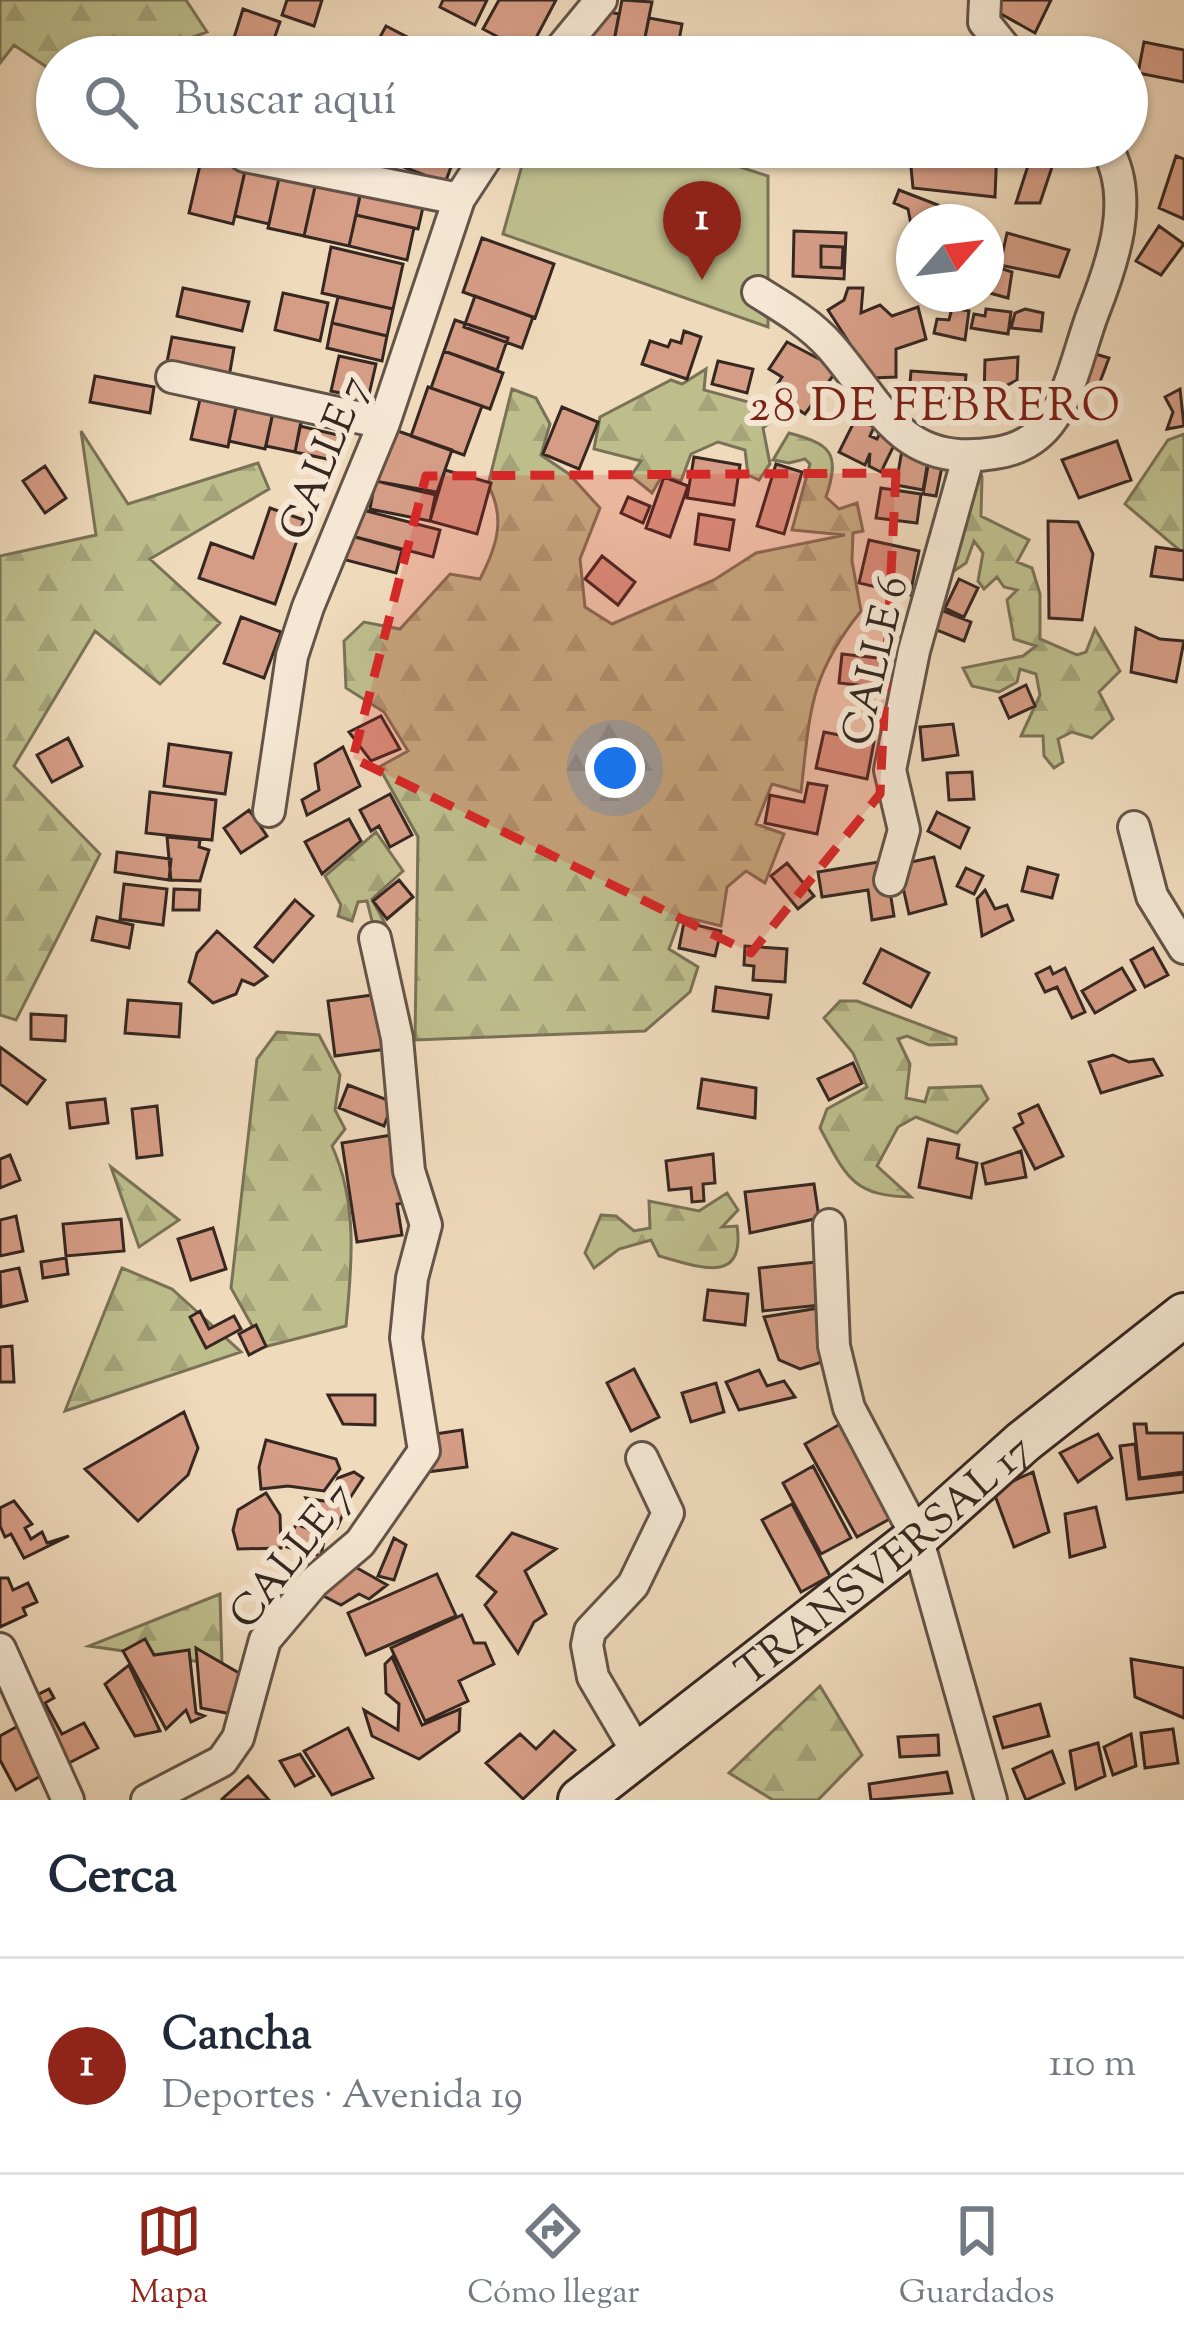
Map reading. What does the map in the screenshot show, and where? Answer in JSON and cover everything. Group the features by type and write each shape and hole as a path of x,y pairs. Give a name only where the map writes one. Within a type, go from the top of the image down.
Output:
{"main road":[{"name":"TRANSVERSAL 17","path":"580,1800 626,1775 916,1537 1057,1414 1184,1315"}],"street":[{"path":"571,36 601,0"},
{"path":"985,0 984,22 995,36"},
{"path":"305,168 459,199"},
{"name":"CALLE 7","path":"269,811 292,656 384,423 459,199 479,168"},
{"path":"758,292 830,346 872,407 898,431 925,446 968,458 1012,450 1052,419 1101,292 1121,219 1118,168"},
{"path":"172,376 384,423"},
{"name":"CALLE 6","path":"890,880 904,830 890,770 914,651 968,458"},
{"path":"1134,827 1151,896 1184,948"},
{"name":"CALLE 7","path":"147,1800 222,1761 238,1738 265,1640 314,1582 360,1543 426,1443 406,1338 412,1278 426,1226 409,1171 402,1074 375,938"},
{"path":"829,1225 834,1346 849,1408 916,1537 991,1800"},
{"path":"626,1775 587,1646 590,1631 633,1585 668,1513 642,1458"},
{"path":"0,1649 68,1800"}],"highlighted area":[{"path":"896,473 880,794 751,953 353,758 426,476"}],"green space":[{"path":"0,0 186,0 207,32 196,36 36,36 36,60 14,45 0,63"},
{"path":"521,168 743,168 768,176 768,327 503,234"},
{"path":"706,369 704,390 767,407 769,423 763,428 770,464 759,480 748,475 745,450 718,442 691,454 681,481 662,476 652,493 631,476 641,461 594,449 600,417 671,380 682,384"},
{"path":"512,389 536,398 550,424 541,455 569,474 600,508 580,559 585,607 612,624 714,580 756,553 845,535 792,530 810,464 805,459 773,460 789,433 814,441 828,452 832,470 826,497 839,509 857,503 863,531 853,533 852,561 861,611 831,655 815,696 801,792 772,784 756,824 784,834 765,883 746,871 727,887 721,926 681,916 669,949 698,967 690,992 645,1031 415,1040 418,837 379,767 408,751 384,712 346,688 344,641 364,622 400,629 450,574 480,579 497,532 497,509 488,485"},
{"path":"81,431 128,504 258,463 269,489 150,559 220,623 160,684 95,631 14,766 100,854 16,1020 0,1015 0,556 96,535"},
{"path":"1184,434 1184,554 1125,504 1168,440"},
{"path":"977,458 982,477 981,516 1029,540 1017,562 1032,568 1040,594 1040,639 1077,655 1086,652 1095,629 1120,671 1099,692 1113,719 1092,738 1072,732 1058,739 1063,762 1054,768 1044,756 1043,736 1021,736 1040,695 1036,674 1020,669 1017,682 999,692 972,686 963,668 1023,656 1036,646 1014,639 1007,600 1017,590 1004,587 997,577 984,589 978,581 983,553 974,541 966,563 951,573"},
{"path":"376,832 403,871 372,899 389,931 374,929 367,901 358,902 352,921 338,916 341,905 325,876"},
{"path":"840,1001 857,1001 956,1038 956,1044 929,1045 907,1036 898,1039 910,1064 906,1098 925,1102 929,1088 981,1086 988,1099 957,1133 916,1117 898,1127 877,1166 911,1197 876,1193 853,1180 820,1128 827,1109 867,1087 853,1053 824,1018"},
{"path":"277,1032 319,1035 340,1075 335,1110 345,1129 332,1146 346,1190 351,1257 346,1326 264,1347 231,1288 257,1059"},
{"path":"111,1167 179,1220 139,1247"},
{"path":"727,1193 738,1210 722,1227 737,1226 738,1245 726,1265 702,1267 659,1256 651,1240 619,1249 594,1268 585,1253 601,1215 616,1216 634,1231 650,1228 649,1201 699,1211"},
{"path":"122,1268 172,1289 241,1352 65,1411"},
{"path":"220,1594 222,1665 89,1646"},
{"path":"820,1686 862,1755 818,1800 773,1800 729,1773"}],"building":[{"path":"287,0 322,0 314,26 282,15"},
{"path":"443,0 487,0 475,25 440,7"},
{"path":"499,0 556,0 537,36 496,36 483,29"},
{"path":"622,0 652,2 645,36 615,36"},
{"path":"976,0 1051,0 1035,33"},
{"path":"585,7 619,14 615,36 580,36"},
{"path":"243,9 280,22 275,36 235,36"},
{"path":"649,18 682,24 680,36 645,36"},
{"path":"386,26 405,36 381,36"},
{"path":"1148,43 1184,50 1184,82 1148,75"},
{"path":"1176,156 1184,159 1184,219 1159,208"},
{"path":"199,168 246,168 233,224 189,213"},
{"path":"246,168 281,169 269,224 235,216"},
{"path":"406,168 451,168 445,183"},
{"path":"911,168 996,168 995,197 913,188"},
{"path":"1027,168 1052,168 1040,203 1016,203"},
{"path":"281,169 317,178 304,236 268,228"},
{"path":"316,182 361,192 349,246 304,236"},
{"path":"361,189 424,203 418,229 356,215"},
{"path":"899,190 935,204 896,204"},
{"path":"356,215 414,228 407,260 349,246"},
{"path":"1159,226 1184,244 1161,275 1136,261"},
{"path":"794,231 846,233 844,279 793,276"},
{"path":"1007,233 1069,250 1059,277 1004,266"},
{"path":"482,238 554,264 535,318 463,292"},
{"path":"821,246 843,247 842,268 821,267"},
{"path":"331,247 403,264 393,309 322,293"},
{"path":"1004,269 1012,272 1008,298 1004,297"},
{"path":"183,288 249,302 242,331 177,316"},
{"path":"848,288 863,288 861,313 880,305 892,316 919,312 926,339 896,349 896,377 872,378 828,310 844,300"},
{"path":"283,293 328,303 320,341 275,330"},
{"path":"475,296 533,317 522,348 464,327"},
{"path":"338,297 393,309 387,336 332,323"},
{"path":"1025,309 1043,313 1041,331 1011,328 1015,313"},
{"path":"951,312 969,312 965,340 934,333 937,319 949,320"},
{"path":"986,312 1011,312 1008,334 971,328 974,314 985,316"},
{"path":"455,320 508,338 497,370 444,351"},
{"path":"332,323 387,336 382,361 327,348"},
{"path":"684,331 701,337 687,379 642,364 650,341 668,347 671,340 681,343"},
{"path":"172,337 234,348 228,383 165,372"},
{"path":"787,342 838,369 805,414 772,393 782,377 769,369"},
{"path":"1082,350 1109,358 1097,390 1073,383"},
{"path":"444,351 503,373 490,409 431,388"},
{"path":"339,356 376,364 368,399 331,391"},
{"path":"1018,357 1017,380 984,397 985,360"},
{"path":"718,361 753,369 747,393 712,384"},
{"path":"911,371 966,375 964,399 909,395"},
{"path":"95,376 154,387 150,413 90,402"},
{"path":"203,386 239,394 228,447 191,439"},
{"path":"428,387 482,406 464,455 411,436"},
{"path":"1180,389 1184,426 1167,429 1173,412 1165,397"},
{"path":"239,394 275,403 265,449 229,441"},
{"path":"275,403 304,409 295,452 266,446"},
{"path":"562,407 598,422 579,469 543,454"},
{"path":"856,418 874,427 870,436 877,439 884,425 900,433 881,472 869,466 870,453 865,465 839,452"},
{"path":"300,426 342,436 336,461 295,452"},
{"path":"395,430 452,450 436,495 363,478"},
{"path":"1117,441 1131,480 1079,498 1062,460"},
{"path":"902,450 929,455 923,490 896,485"},
{"path":"930,455 944,457 936,496 923,494"},
{"path":"694,457 740,465 734,505 687,498"},
{"path":"776,464 802,472 784,534 757,526"},
{"path":"45,466 66,498 45,513 23,481"},
{"path":"445,470 491,483 477,534 430,521"},
{"path":"664,477 688,486 670,537 646,528"},
{"path":"375,481 436,492 430,521 370,509"},
{"path":"881,488 921,494 917,523 876,518"},
{"path":"628,497 650,506 643,523 621,513"},
{"path":"270,508 304,520 275,604 199,578 211,543 253,558"},
{"path":"355,508 440,530 433,557 348,535"},
{"path":"699,514 734,520 729,550 695,544"},
{"path":"1048,521 1078,522 1093,554 1082,620 1049,618"},
{"path":"348,535 402,550 396,573 342,559"},
{"path":"869,540 919,551 910,595 859,583"},
{"path":"1156,547 1184,551 1184,580 1151,576"},
{"path":"602,556 635,582 618,605 585,579"},
{"path":"959,579 978,588 964,617 945,608"},
{"path":"941,610 971,622 964,641 934,629"},
{"path":"241,617 281,632 264,678 224,663"},
{"path":"1136,628 1160,639 1184,641 1176,682 1131,672"},
{"path":"842,654 887,659 884,688 839,683"},
{"path":"1026,685 1035,706 1009,718 1000,698"},
{"path":"381,716 400,749 371,761 349,732"},
{"path":"953,724 958,755 923,760 920,727"},
{"path":"824,732 874,742 867,779 816,768"},
{"path":"68,738 82,766 52,782 37,755"},
{"path":"169,744 231,753 225,794 164,786"},
{"path":"343,747 360,786 307,815 302,800 319,790 315,764"},
{"path":"972,772 974,799 949,800 947,773"},
{"path":"808,783 827,786 817,834 765,823 770,795 804,802"},
{"path":"150,792 216,800 212,840 146,833"},
{"path":"390,794 412,835 390,847 379,826 371,831 360,810"},
{"path":"249,810 267,836 241,853 224,828"},
{"path":"937,812 969,828 960,848 928,831"},
{"path":"349,819 361,841 322,874 305,842"},
{"path":"167,837 200,840 199,847 209,850 200,881 171,880"},
{"path":"117,852 171,859 169,880 115,872"},
{"path":"934,857 946,904 909,914 898,865"},
{"path":"885,861 894,916 872,920 868,890 822,897 818,872"},
{"path":"787,863 814,896 798,909 771,876"},
{"path":"1028,867 1058,875 1052,898 1022,891"},
{"path":"966,868 983,876 974,894 957,886"},
{"path":"399,880 413,897 387,919 373,901"},
{"path":"124,884 167,889 163,925 120,919"},
{"path":"174,889 200,890 199,910 173,910"},
{"path":"985,890 995,909 1007,905 1013,920 982,936 977,899"},
{"path":"295,900 313,916 273,962 255,947"},
{"path":"97,917 133,925 129,948 92,940"},
{"path":"684,922 721,931 715,956 679,948"},
{"path":"217,931 267,976 254,985 242,980 236,994 213,1003 189,982 197,953"},
{"path":"745,946 787,949 785,982 753,980 754,966 744,965"},
{"path":"1153,948 1168,975 1145,987 1131,960"},
{"path":"881,949 929,973 911,1007 864,983"},
{"path":"1050,967 1053,974 1065,968 1085,1012 1072,1018 1057,987 1045,992 1036,974"},
{"path":"1122,968 1135,990 1095,1013 1082,991"},
{"path":"716,987 771,995 768,1018 713,1011"},
{"path":"380,994 387,1049 335,1056 328,1001"},
{"path":"128,1000 181,1004 179,1037 125,1033"},
{"path":"31,1014 66,1016 65,1041 31,1039"},
{"path":"0,1047 45,1080 27,1104 0,1084"},
{"path":"1113,1055 1129,1062 1153,1059 1162,1075 1101,1093 1089,1062"},
{"path":"853,1063 862,1083 829,1100 818,1079"},
{"path":"702,1079 756,1088 755,1118 698,1108"},
{"path":"348,1085 393,1102 384,1126 339,1108"},
{"path":"105,1099 108,1123 70,1128 67,1103"},
{"path":"1038,1105 1063,1156 1035,1169 1014,1128 1023,1123 1019,1114"},
{"path":"157,1106 162,1155 137,1158 132,1109"},
{"path":"404,1133 414,1202 397,1204 402,1235 357,1242 342,1143"},
{"path":"928,1139 959,1145 957,1158 977,1163 971,1198 919,1187"},
{"path":"1021,1151 1026,1177 986,1184 982,1164"},
{"path":"713,1154 715,1183 703,1184 704,1201 692,1202 691,1188 669,1190 666,1161"},
{"path":"10,1155 20,1180 0,1188 0,1159"},
{"path":"814,1184 819,1218 750,1233 745,1192"},
{"path":"16,1216 23,1251 0,1256 0,1220"},
{"path":"121,1219 124,1251 66,1256 63,1224"},
{"path":"213,1228 226,1269 191,1280 178,1239"},
{"path":"66,1258 68,1274 43,1278 41,1262"},
{"path":"817,1262 821,1305 763,1311 759,1268"},
{"path":"19,1268 27,1301 1,1307 0,1272"},
{"path":"708,1290 748,1294 745,1325 704,1320"},
{"path":"819,1308 828,1352 819,1363 800,1369 779,1360 764,1317"},
{"path":"200,1311 209,1329 234,1316 241,1329 206,1348 190,1317"},
{"path":"256,1325 266,1346 249,1355 239,1334"},
{"path":"12,1346 14,1382 0,1382 0,1347"},
{"path":"634,1369 659,1417 631,1431 607,1383"},
{"path":"759,1370 767,1386 784,1381 795,1397 739,1410 726,1382"},
{"path":"716,1383 724,1412 691,1422 682,1393"},
{"path":"328,1395 375,1395 375,1425 343,1424"},
{"path":"184,1412 198,1448 188,1475 138,1521 85,1469"},
{"path":"842,1423 895,1516 857,1537 805,1444"},
{"path":"1134,1424 1146,1424 1147,1433 1184,1433 1184,1472 1140,1478"},
{"path":"462,1430 467,1467 427,1472 422,1436"},
{"path":"1098,1434 1112,1458 1078,1482 1060,1453"},
{"path":"266,1440 336,1459 340,1469 324,1491 288,1486 261,1489 259,1467"},
{"path":"1135,1444 1139,1479 1184,1474 1184,1492 1127,1499 1120,1446"},
{"path":"813,1466 851,1538 821,1554 783,1483"},
{"path":"354,1472 363,1478 348,1501 332,1495 338,1478"},
{"path":"1033,1472 1049,1532 1014,1547 993,1490"},
{"path":"266,1493 280,1515 281,1548 238,1549 233,1530 238,1510"},
{"path":"306,1498 347,1505 337,1528 320,1525"},
{"path":"14,1501 32,1524 25,1528 31,1539 42,1532 47,1543 69,1536 24,1558 11,1534 5,1537 0,1526 0,1508"},
{"path":"792,1504 830,1576 801,1592 762,1520"},
{"path":"1096,1507 1105,1547 1070,1557 1065,1514"},
{"path":"296,1524 325,1535 321,1556 287,1547"},
{"path":"512,1533 556,1549 525,1571 546,1614 534,1622 518,1653 485,1605 496,1592 477,1576"},
{"path":"394,1538 406,1545 394,1580 378,1576"},
{"path":"350,1564 387,1585 369,1599 359,1594 341,1605 314,1591"},
{"path":"437,1574 456,1616 366,1655 348,1613"},
{"path":"0,1578 8,1578 13,1590 28,1583 37,1602 23,1608 26,1615 0,1627"},
{"path":"462,1615 474,1643 485,1643 494,1664 459,1681 468,1701 425,1721 391,1648"},
{"path":"145,1639 154,1655 189,1650 196,1713 204,1716 191,1722 186,1710 166,1729 123,1651"},
{"path":"196,1648 239,1673 231,1714 201,1708"},
{"path":"392,1657 422,1725 460,1709 459,1731 419,1759 372,1736 364,1710 398,1730 399,1704 386,1693 385,1664"},
{"path":"1131,1659 1184,1668 1184,1718 1135,1697"},
{"path":"129,1665 160,1731 135,1736 105,1684"},
{"path":"49,1689 54,1698 45,1703 62,1734 84,1723 98,1748 65,1765 31,1698"},
{"path":"1040,1704 1049,1736 1003,1748 994,1717"},
{"path":"18,1726 44,1774 16,1790 0,1760 0,1736"},
{"path":"348,1728 373,1778 332,1795 304,1751"},
{"path":"1173,1729 1178,1763 1145,1768 1141,1733"},
{"path":"554,1731 575,1750 523,1799 486,1763 520,1734 536,1749"},
{"path":"1131,1734 1136,1766 1113,1775 1104,1747"},
{"path":"938,1735 939,1755 900,1757 898,1737"},
{"path":"1098,1743 1105,1776 1076,1789 1070,1751"},
{"path":"1052,1751 1064,1783 1026,1800 1013,1769"},
{"path":"300,1754 314,1776 295,1786 280,1761"},
{"path":"947,1772 952,1793 871,1800 869,1784"},
{"path":"248,1776 269,1800 222,1799"}],"place":[{"name":"Cancha","path":"702,280"}],"district":[{"name":"28 DE FEBRERO","path":"936,404"}]}
